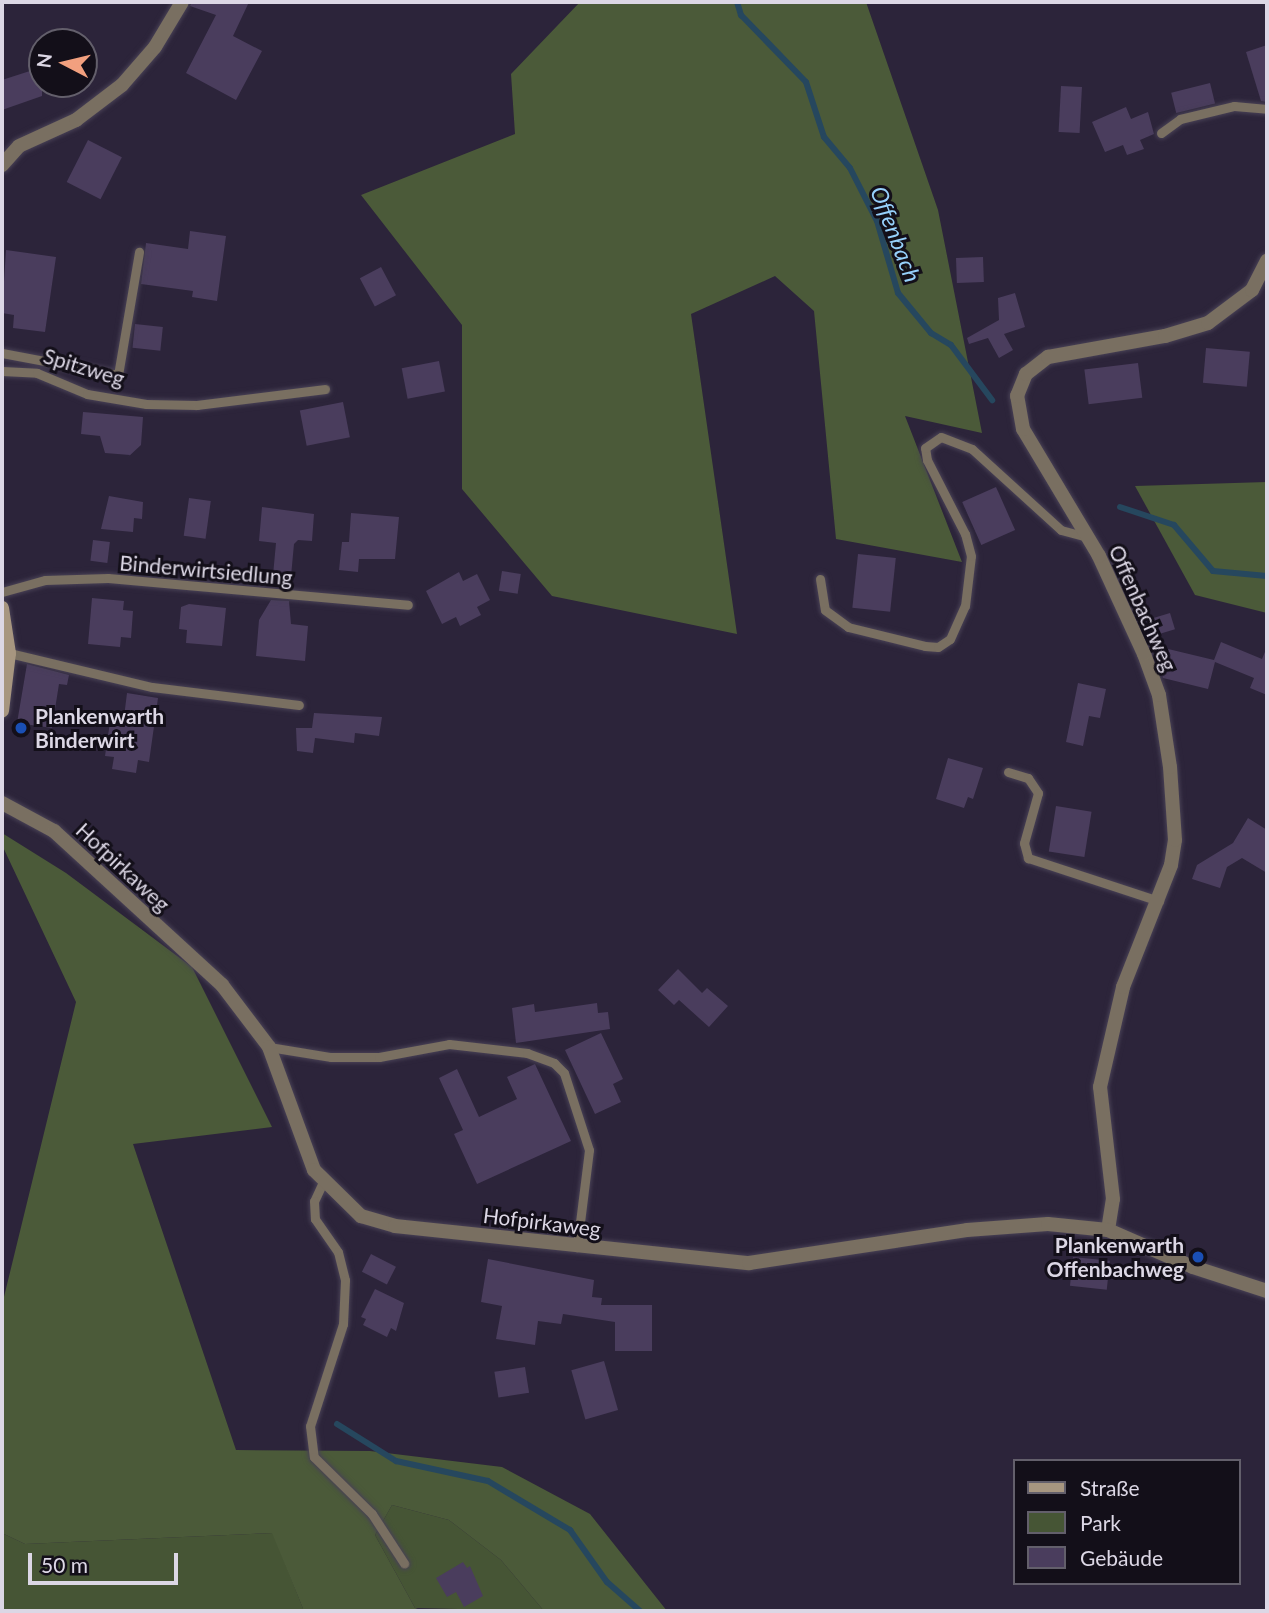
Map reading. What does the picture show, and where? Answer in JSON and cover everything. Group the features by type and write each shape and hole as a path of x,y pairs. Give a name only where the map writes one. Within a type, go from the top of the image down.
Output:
{"main road":[{"path":"2,608 9,653 2,711"}],"street":[{"path":"2,165 19,146 76,120 122,85 155,47 182,2"},
{"name":"Offenbachweg","path":"1108,1230 1113,1199 1100,1087 1124,987 1159,901 1175,840 1159,695 1144,654 1088,537 1023,429 1016,408 1026,374 1048,357 1165,336 1208,323 1252,290 1267,261"},
{"name":"Hofpirkaweg","path":"2,803 54,831 96,866 222,985 269,1047 323,1182 361,1216 395,1226 750,1263 1018,1225 1108,1230 1193,1267 1267,1291"}],"lane":[{"path":"1161,133 1180,119 1234,106 1267,109"},
{"path":"2,353 118,375 139,253"},
{"name":"Spitzweg","path":"2,371 37,373 112,400 197,405 324,389"},
{"path":"820,579 825,610 848,627 925,646 938,647 950,639 965,607 971,556 965,534 927,460 925,448 941,437 972,449 1061,530 1088,537"},
{"name":"Binderwirtsiedlung","path":"2,592 45,580 107,578 408,605"},
{"path":"9,653 152,687 299,705"},
{"path":"1008,772 1028,778 1038,793 1024,843 1028,858 1159,901"},
{"path":"269,1047 331,1057 379,1057 449,1044 527,1053 554,1063 564,1073 589,1150 577,1247"},
{"path":"323,1182 314,1201 315,1219 338,1252 345,1280 343,1324 310,1426 314,1457 372,1514 404,1563"}],"green space":[{"path":"580,2 866,2 938,210 982,433 905,416 962,562 836,539 814,311 775,276 691,314 737,634 552,596 462,489 462,325 361,195 515,134 511,74"},
{"path":"1267,482 1267,613 1195,595 1135,486"},
{"path":"2,833 66,873 192,967 272,1127 133,1144 236,1450 370,1451 502,1467 590,1514 667,1611 544,1611 501,1560 449,1520 392,1505 375,1535 415,1608 424,1611 304,1611 272,1533 25,1544 2,1533 2,1305 76,1002 2,845"},
{"path":"392,1505 449,1520 501,1560 544,1611 415,1608 375,1535"},
{"path":"2,1533 25,1544 273,1533 304,1611 2,1611"}],"building":[{"path":"192,2 249,2 233,36 262,51 236,100 186,73 216,15 190,6"},
{"path":"1267,45 1267,102 1261,101 1246,52"},
{"path":"28,72 28,98 36,98 2,110 2,80"},
{"path":"1210,83 1215,103 1176,113 1171,93"},
{"path":"1061,86 1082,87 1080,133 1059,132"},
{"path":"1126,107 1131,119 1148,112 1154,134 1140,140 1144,149 1127,155 1123,145 1105,152 1092,122"},
{"path":"88,140 122,157 101,199 67,182"},
{"path":"190,231 226,236 217,301 192,297 193,291 141,284 146,243 188,249"},
{"path":"6,250 56,257 45,332 13,328 14,315 2,313"},
{"path":"983,257 984,282 957,283 956,258"},
{"path":"381,267 396,295 375,307 360,278"},
{"path":"1015,293 1025,327 1004,334 1013,350 999,358 988,338 969,344 967,338 999,320 998,298"},
{"path":"135,324 163,327 160,351 132,348"},
{"path":"1206,348 1250,352 1247,387 1203,383"},
{"path":"439,361 445,391 408,399 402,368"},
{"path":"1138,363 1142,398 1089,404 1084,370"},
{"path":"343,402 350,437 307,446 300,410"},
{"path":"83,412 143,417 141,445 127,458 130,455 105,453 100,436 81,434"},
{"path":"996,487 1015,530 981,545 962,502"},
{"path":"109,496 143,502 142,519 134,518 133,532 101,529"},
{"path":"189,498 211,501 205,539 184,536"},
{"path":"262,507 314,514 312,541 298,540 294,544 290,587 272,586 276,543 259,541"},
{"path":"351,513 399,517 395,559 359,559 358,572 339,570 342,542 349,542"},
{"path":"93,540 110,542 107,563 90,561"},
{"path":"858,554 896,558 890,612 852,608"},
{"path":"502,571 521,574 518,594 499,591"},
{"path":"459,572 463,581 477,574 490,600 477,607 481,615 460,626 456,617 442,624 426,591"},
{"path":"92,598 124,601 123,610 133,611 131,638 121,637 120,647 88,644"},
{"path":"271,600 289,601 291,624 308,626 305,661 256,656 259,620"},
{"path":"189,604 226,608 222,646 186,643 187,630 179,629 181,607"},
{"path":"1170,613 1175,629 1157,635 1152,619"},
{"path":"1221,642 1262,659 1267,647 1267,695 1250,688 1254,678 1215,662 1208,689 1163,678 1159,667 1164,648 1214,660"},
{"path":"27,664 69,675 67,685 59,684 52,728 17,723"},
{"path":"1078,683 1106,689 1100,718 1089,716 1083,746 1066,742"},
{"path":"127,693 158,698 149,762 138,760 136,773 112,769 114,757 105,756 110,722 123,725"},
{"path":"314,713 382,717 379,736 355,733 354,743 315,738 313,753 297,751 296,728 312,728"},
{"path":"948,758 983,768 973,799 968,797 964,808 936,799"},
{"path":"1056,806 1092,812 1084,857 1049,851"},
{"path":"1248,818 1267,830 1267,873 1242,858 1227,867 1220,888 1192,879 1197,865 1233,843"},
{"path":"678,969 702,993 707,988 728,1006 709,1027 679,1000 674,1005 658,990"},
{"path":"597,1003 598,1013 608,1012 610,1029 516,1043 512,1008 534,1004 535,1012"},
{"path":"601,1033 623,1079 613,1084 621,1102 595,1114 565,1050"},
{"path":"535,1064 571,1141 477,1184 454,1134 463,1130 439,1078 457,1069 479,1117 517,1099 507,1077"},
{"path":"371,1254 396,1267 387,1285 362,1272"},
{"path":"1073,1257 1110,1261 1107,1290 1070,1286"},
{"path":"488,1259 594,1280 592,1297 602,1298 601,1305 652,1305 652,1351 615,1351 615,1322 563,1314 561,1324 538,1321 535,1345 496,1339 502,1306 481,1302"},
{"path":"375,1289 404,1303 396,1331 391,1328 387,1337 363,1325 366,1319 361,1317"},
{"path":"604,1361 618,1410 585,1419 571,1370"},
{"path":"525,1367 529,1393 498,1398 494,1372"},
{"path":"463,1562 467,1568 470,1566 483,1596 464,1607 456,1592 447,1597 436,1578"}],"waterway":[{"name":"Offenbach","path":"737,2 741,15 806,82 824,137 850,168 877,221 898,293 931,333 951,345 992,400"},
{"name":"Offenbach","path":"1120,507 1174,525 1213,571 1267,576"},
{"path":"337,1424 396,1461 488,1481 570,1530 607,1582 640,1611"}],"place":[{"name":"Plankenwarth Binderwirt","path":"21,728"},
{"name":"Plankenwarth Offenbachweg","path":"1198,1257"}]}
